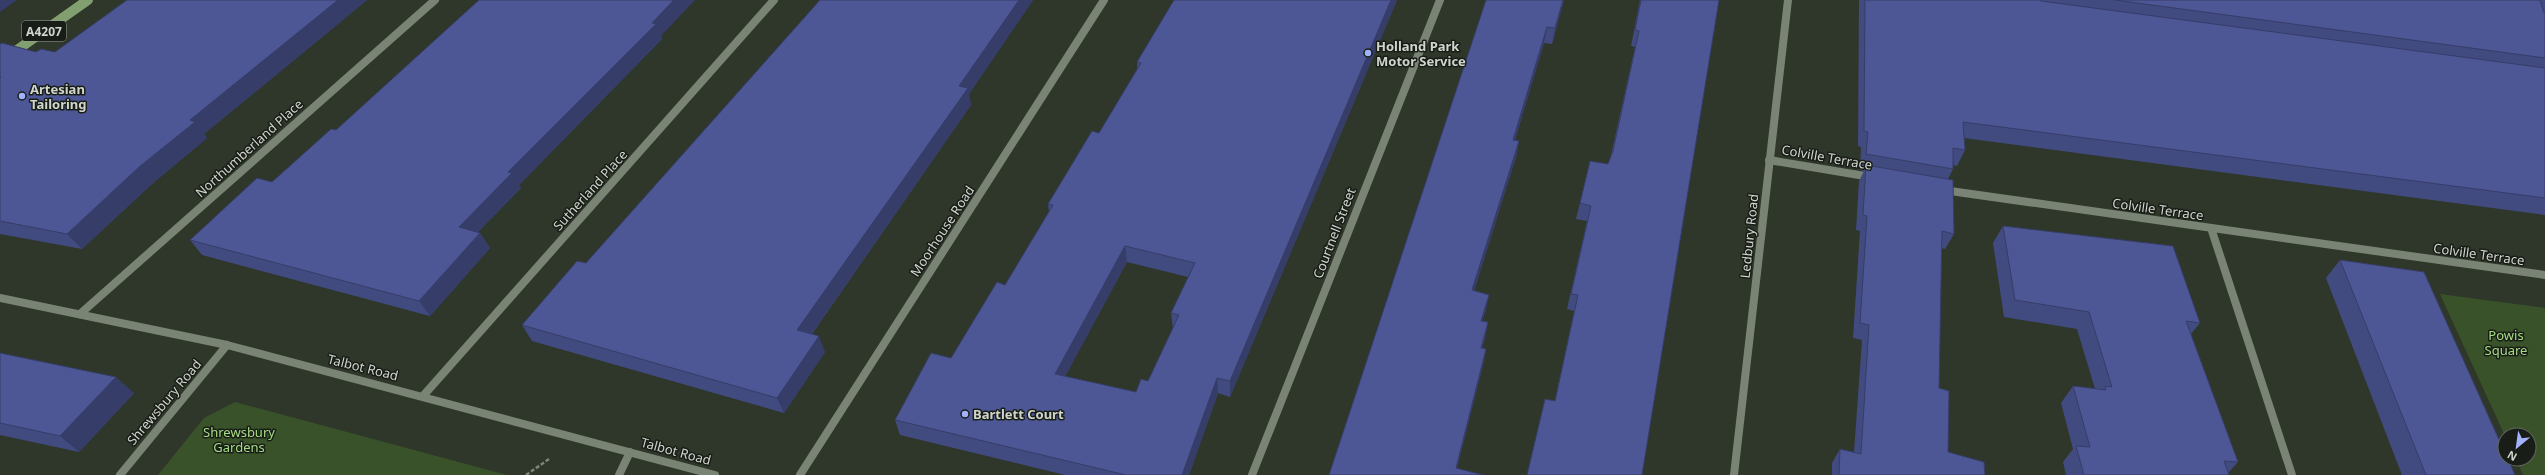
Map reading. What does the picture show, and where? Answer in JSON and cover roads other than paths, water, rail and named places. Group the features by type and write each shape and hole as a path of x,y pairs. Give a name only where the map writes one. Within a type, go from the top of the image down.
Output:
{"main road":[{"name":"A4207","path":"0,62 88,0"}],"street":[{"name":"Northumberland Place","path":"80,314 435,0"},
{"name":"Sutherland Place","path":"423,396 774,0"},
{"name":"Moorhouse Road","path":"800,475 1104,0"},
{"name":"Courtnell Street","path":"1252,475 1440,0"},
{"name":"Ledbury Road","path":"1734,475 1788,0"},
{"name":"Colville Terrace","path":"1769,160 1877,178"},
{"name":"Colville Terrace","path":"1931,188 2545,275"},
{"path":"2211,228 2292,475"},
{"name":"Talbot Road","path":"0,298 227,345 715,475"},
{"name":"Shrewsbury Road","path":"120,475 227,345"},
{"path":"620,475 630,452"}],"place":[{"name":"Holland Park Motor Service","path":"1368,53"},
{"name":"Artesian Tailoring","path":"22,96"},
{"name":"Bartlett Court","path":"965,414"}],"park label":[{"name":"Powis Square","path":"2506,342"},
{"name":"Shrewsbury Gardens","path":"239,440"}]}
